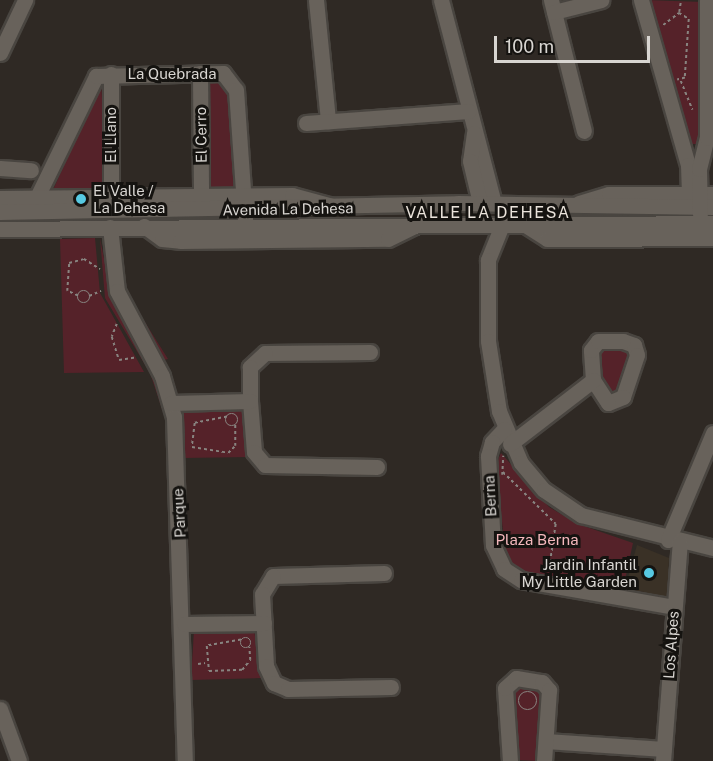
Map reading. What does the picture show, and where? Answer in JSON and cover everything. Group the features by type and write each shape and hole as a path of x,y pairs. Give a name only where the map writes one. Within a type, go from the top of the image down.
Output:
{"street":[{"path":"0,53 25,0"},
{"path":"316,0 328,121"},
{"path":"441,0 474,133 487,203"},
{"path":"584,131 552,6 601,0"},
{"path":"641,0 682,148 703,199"},
{"path":"706,223 703,199 708,116 707,0"},
{"name":"El Cerro","path":"200,73 201,196"},
{"name":"La Quebrada","path":"38,197 91,81 111,74 228,74 235,84 245,226"},
{"name":"El Llano","path":"111,74 111,197"},
{"path":"306,123 469,111"},
{"path":"682,148 706,147"},
{"path":"0,168 31,170"},
{"path":"0,198 201,196 245,203"},
{"name":"Avenida La Dehesa","path":"0,212 245,203 300,196 338,209 458,203 575,204 703,199"},
{"path":"457,225 458,203"},
{"path":"488,260 523,216 520,203"},
{"name":"Avenida La Dehesa","path":"0,229 706,223"},
{"name":"Avenida La Dehesa","path":"144,226 162,239 180,241 388,239 416,225"},
{"path":"475,225 488,260 489,355 506,443 535,481 568,508 612,527 713,548"},
{"name":"Avenida La Dehesa","path":"514,225 547,239 713,238"},
{"name":"Parque","path":"110,227 117,291 171,403 184,624 185,761"},
{"path":"370,352 265,353 250,367 250,401 254,452 265,465 377,467"},
{"name":"Berna","path":"592,380 488,456 494,545 504,569 521,580 674,607"},
{"path":"171,403 250,401"},
{"path":"674,541 712,439"},
{"name":"Los Alpes","path":"546,741 663,755 674,607 674,541"},
{"path":"384,573 278,574 263,589 267,670 278,686 392,687"},
{"path":"184,624 264,623"},
{"path":"510,761 504,692 512,679 542,682 549,690 544,761"},
{"path":"0,709 11,754 19,761"}],"path":[{"path":"679,13 681,0"},
{"path":"662,27 667,17 679,13 689,19 681,80"},
{"path":"673,70 681,80 689,105 708,116"},
{"path":"100,269 84,259 69,263 67,291 84,303 89,296 101,291"},
{"path":"78,297 84,291 89,296"},
{"path":"117,324 111,337 118,360 138,357"},
{"path":"237,416 235,425 235,446 228,453 198,450 189,442 195,423 237,416"},
{"path":"227,417 228,424 235,425"},
{"path":"500,483 506,443"},
{"path":"503,472 556,524 555,556 546,572"},
{"path":"248,638 249,647 247,666 236,673 213,674 206,663 209,644 248,638"},
{"path":"241,640 249,647"},
{"path":"198,664 206,663"},
{"path":"523,693 537,697 534,708 521,707 523,693"}],"shaded area":[{"name":"Jardin Infantil My Little Garden","path":"637,545 669,558 667,597 625,588"}],"green space":[{"path":"646,0 703,2 699,144 687,144"},
{"path":"214,78 229,83 237,189 208,187 207,82"},
{"path":"101,82 107,179 103,191 52,192"},
{"path":"0,216 146,216 0,223"},
{"path":"95,238 100,293 144,372 64,373 60,239"},
{"path":"100,238 112,299 161,392 165,418 150,373 105,298"},
{"path":"132,308 136,308 168,359 164,360"},
{"path":"612,346 628,347 630,352 619,392 612,397 599,381 597,349"},
{"path":"234,405 244,409 249,457 183,458 180,408"},
{"name":"Plaza Berna","path":"501,453 549,507 578,524 633,543 623,589 525,573 506,560 496,464"},
{"path":"194,630 254,630 262,678 191,680"},
{"path":"515,684 544,689 538,761 516,760 511,686"}],"place":[{"name":"El Valle / La Dehesa","path":"81,199"},
{"name":"Jardin Infantil My Little Garden","path":"649,573"}],"district":[{"name":"VALLE LA DEHESA","path":"488,213"}]}
